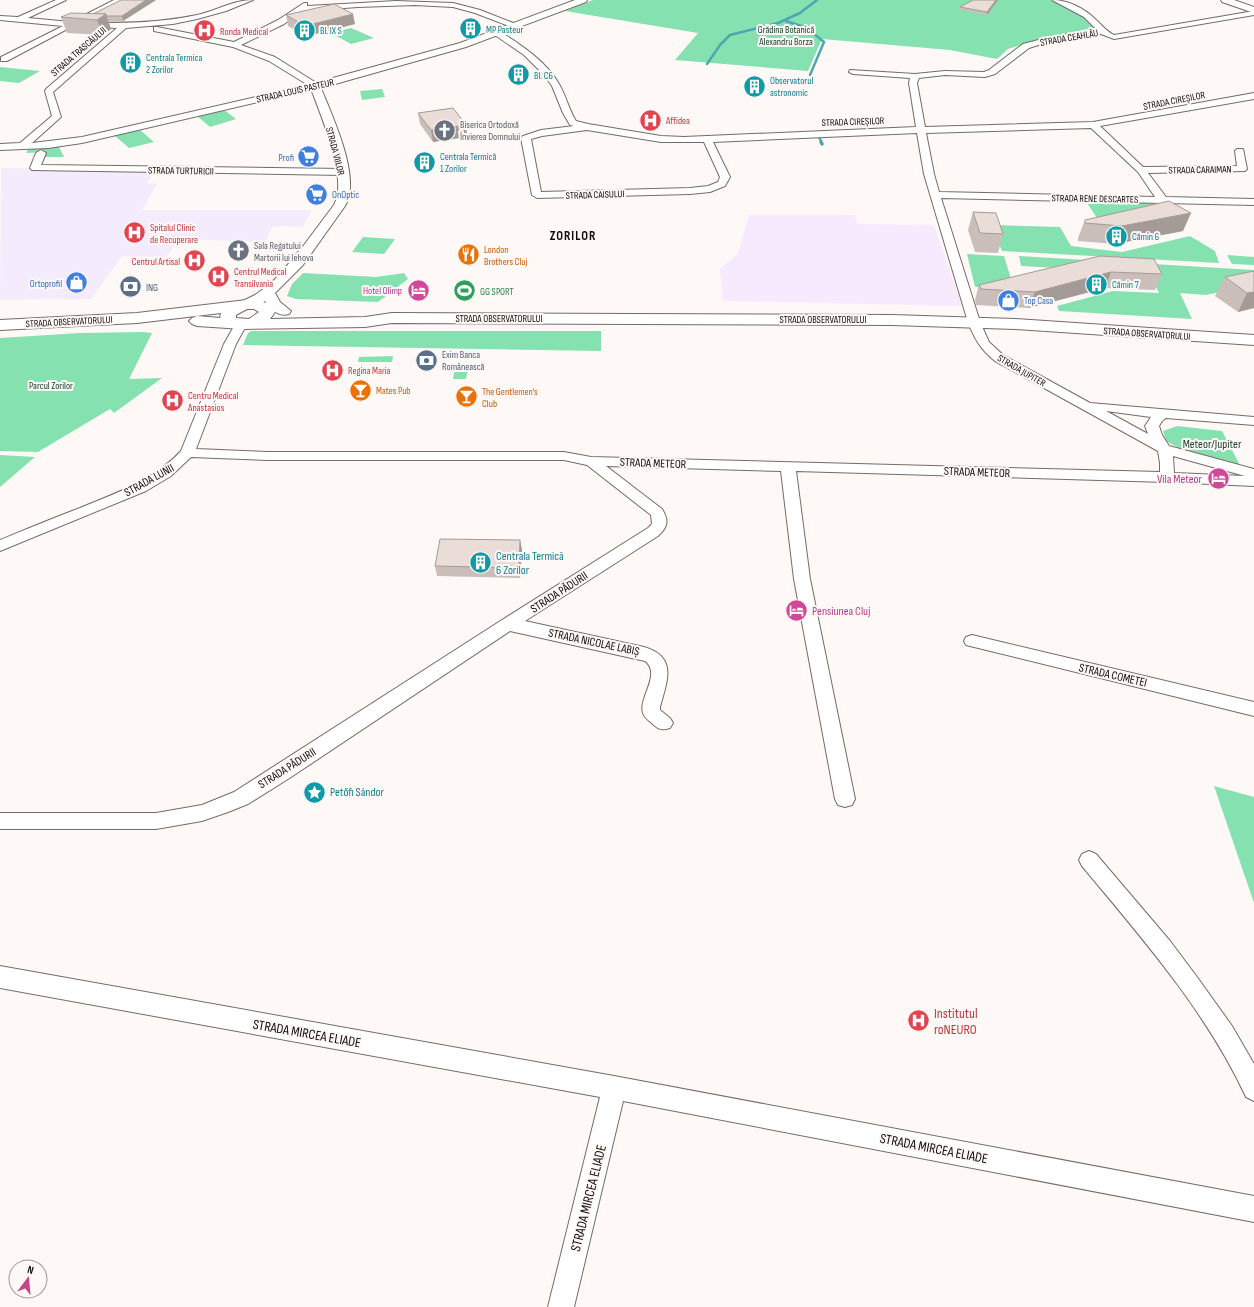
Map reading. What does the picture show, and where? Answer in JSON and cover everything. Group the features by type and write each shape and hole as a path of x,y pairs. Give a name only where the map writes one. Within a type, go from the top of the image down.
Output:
{"main road":[{"name":"STRADA OBSERVATORULUI","path":"0,325 137,318 254,304 269,300 284,311 371,314 392,318"},
{"path":"243,305 228,314 228,320 241,324 263,318 266,315 269,300"},
{"name":"STRADA OBSERVATORULUI","path":"137,318 241,324 365,322 392,318 884,320 974,322 1254,340"}],"street":[{"path":"6,26 62,0"},
{"path":"4,59 119,0"},
{"path":"0,18 72,24 141,26 197,17 249,0"},
{"path":"235,45 272,27 300,9 308,0"},
{"name":"STRADA LOUIS PASTEUR","path":"0,147 48,145 89,139 315,86 463,45 583,0"},
{"path":"1056,0 1091,18 1103,31"},
{"path":"1225,0 1254,11"},
{"path":"300,9 382,3 437,4 468,9 517,26"},
{"name":"STRADA CEAHLĂU","path":"853,72 915,76 945,73 985,75 992,72 1013,54 1026,46 1056,38 1103,31 1104,34 1109,36 1120,36 1254,11"},
{"name":"STRADA TRASCĂULUI","path":"21,147 57,117 49,91 124,26"},
{"path":"141,26 235,45 272,60 315,86"},
{"name":"STRADA CIREȘILOR","path":"496,33 517,46 539,65 553,82 573,123 587,127 673,140 1093,125 1254,96"},
{"path":"915,76 913,83 929,174 974,322"},
{"name":"STRADA VIILOR","path":"243,305 258,300 269,300 339,206 344,195 343,172 328,122 315,86"},
{"path":"1093,125 1141,170 1162,199"},
{"name":"STRADA CAISULUI","path":"587,127 533,135 526,138 537,195 690,191 716,187 722,184 725,177 707,139"},
{"name":"STRADA CARAIMAN","path":"1141,170 1242,169 1240,151"},
{"name":"STRADA TURTURICII","path":"41,153 35,168 343,172"},
{"name":"STRADA RENE DESCARTES","path":"935,195 1254,202"},
{"name":"STRADA JUPITER","path":"974,322 984,344 992,352 1164,449 1254,474"},
{"name":"STRADA LUNII","path":"0,546 126,494 169,472 180,462 187,453 230,344 241,324"},
{"name":"STRADA JUPITER","path":"1085,405 1164,414 1254,421"},
{"path":"1164,414 1155,420 1152,426 1155,436 1164,449 1168,464 1166,477"},
{"name":"STRADA PĂDURII","path":"0,821 156,821 187,816 221,806 241,798 508,624 653,532 660,525 661,521 657,512 591,461 564,456 275,456 187,453"},
{"name":"STRADA METEOR","path":"591,461 1166,477 1254,481"},
{"path":"788,467 802,579 845,798"},
{"name":"STRADA NICOLAE LABIȘ","path":"508,624 644,653 653,657 657,662 659,670 651,707 652,713 664,723"},
{"name":"STRADA COMETEI","path":"972,641 1254,708"},
{"path":"1089,860 1141,920 1182,972 1244,1065 1254,1089"},
{"name":"STRADA MIRCEA ELIADE","path":"0,977 614,1088 1254,1210"},
{"name":"STRADA MIRCEA ELIADE","path":"561,1307 614,1088"}],"shaded area":[{"name":"Spitalul Clinic de Recuperare","path":"1,168 156,169 147,183 157,184 142,210 312,210 303,227 273,226 265,242 179,239 166,257 122,256 91,299 0,300"},
{"path":"749,215 855,215 857,224 934,225 962,306 723,301 720,269 738,253"}],"green space":[{"name":"Grădina Botanică Alexandru Borza","path":"593,0 1050,0 1085,17 1096,28 1044,38 1008,49 997,59 950,50 822,39 808,71 675,60 698,33 565,11"},
{"path":"351,28 374,38 351,44 331,33"},
{"path":"0,67 40,71 19,83 0,81"},
{"path":"382,89 385,97 362,100 360,91"},
{"path":"223,109 236,119 210,127 197,116"},
{"path":"140,130 154,142 129,148 114,135"},
{"path":"58,145 64,157 45,157 46,153 44,152 26,153 29,148"},
{"path":"1087,203 1152,203 1163,218 1097,218"},
{"path":"991,225 1060,227 1071,246 1122,252 1190,236 1215,251 1219,263 1002,251"},
{"path":"363,237 395,239 384,254 352,252"},
{"path":"967,254 1004,256 1014,289 975,287"},
{"path":"1227,255 1254,257 1254,265 1232,264"},
{"path":"1019,256 1254,270 1254,285 1206,295 1180,293 1192,319 1059,311 1057,306 1113,291 1159,293 1149,273 1021,266"},
{"path":"303,273 376,277 404,273 408,279 378,302 296,299 287,296 292,284"},
{"path":"251,331 601,331 601,351 243,345 248,333"},
{"name":"Parcul Zorilor","path":"80,333 152,333 129,379 162,378 114,413 110,409 38,452 0,451 0,338"},
{"path":"393,356 392,362 358,362 359,357"},
{"path":"455,368 468,368 466,379 453,379"},
{"name":"Meteor/Jupiter","path":"1177,426 1222,431 1242,469 1186,452 1166,441 1163,431"},
{"path":"0,455 35,457 0,487"},
{"path":"1214,786 1254,797 1254,903"}],"building":[{"path":"121,0 146,0 122,16 93,14"},
{"path":"973,0 996,0 987,12 960,7"},
{"path":"334,4 353,14 305,26 286,15"},
{"path":"71,13 106,14 97,20 61,17"},
{"path":"453,108 466,125 431,130 418,113"},
{"path":"1169,201 1191,213 1122,226 1085,223 1085,220"},
{"path":"973,212 996,213 1003,234 980,233"},
{"path":"1100,256 1154,259 1162,274 1111,272 1035,292 981,289 979,285"},
{"path":"1254,271 1254,292 1247,293 1225,277"},
{"name":"Centrala Termică 6 Zorilor","path":"440,539 520,540 519,568 435,566"}],"waterway":[{"path":"707,64 720,45 730,35 778,23 800,13 817,0"},
{"path":"786,21 807,28 824,42 810,75"},
{"path":"818,135 822,143"}],"place":[{"name":"MP Pasteur","path":"471,29"},
{"name":"Bl. IX S","path":"304,30"},
{"name":"Ronda Medical","path":"205,31"},
{"name":"Centrala Termica 2 Zorilor","path":"131,63"},
{"name":"Bl. C6","path":"519,75"},
{"name":"Observatorul astronomic","path":"754,86"},
{"name":"Affidea","path":"651,120"},
{"name":"Biserica Ortodoxă Învierea Domnului","path":"444,130"},
{"name":"Profi","path":"309,157"},
{"name":"Centrala Termică 1 Zorilor","path":"424,162"},
{"name":"OnOptic","path":"317,194"},
{"name":"Spitalul Clinic de Recuperare","path":"135,233"},
{"name":"Cămin 6","path":"1116,236"},
{"name":"Sala Regatului Martorii lui Iehova","path":"238,251"},
{"name":"London Brothers Cluj","path":"468,255"},
{"name":"Centrul Artisal","path":"195,261"},
{"name":"Centrul Medical Transilvania","path":"218,277"},
{"name":"Ortoprofil","path":"77,283"},
{"name":"Cămin 7","path":"1097,284"},
{"name":"ING","path":"131,287"},
{"name":"Hotel Olimp","path":"418,290"},
{"name":"GG SPORT","path":"464,291"},
{"name":"Top Casa","path":"1008,300"},
{"name":"Exim Banca Românească","path":"427,360"},
{"name":"Regina Maria","path":"332,370"},
{"name":"Mates Pub","path":"360,390"},
{"name":"The Gentlemen's Club","path":"467,397"},
{"name":"Centru Medical Anastasios","path":"172,401"},
{"name":"Vila Meteor","path":"1218,479"},
{"name":"Centrala Termică 6 Zorilor","path":"480,563"},
{"name":"Pensiunea Cluj","path":"796,611"},
{"name":"Petőfi Sándor","path":"315,792"},
{"name":"Institutul roNEURO","path":"919,1021"}],"district":[{"name":"ZORILOR","path":"573,235"}]}
